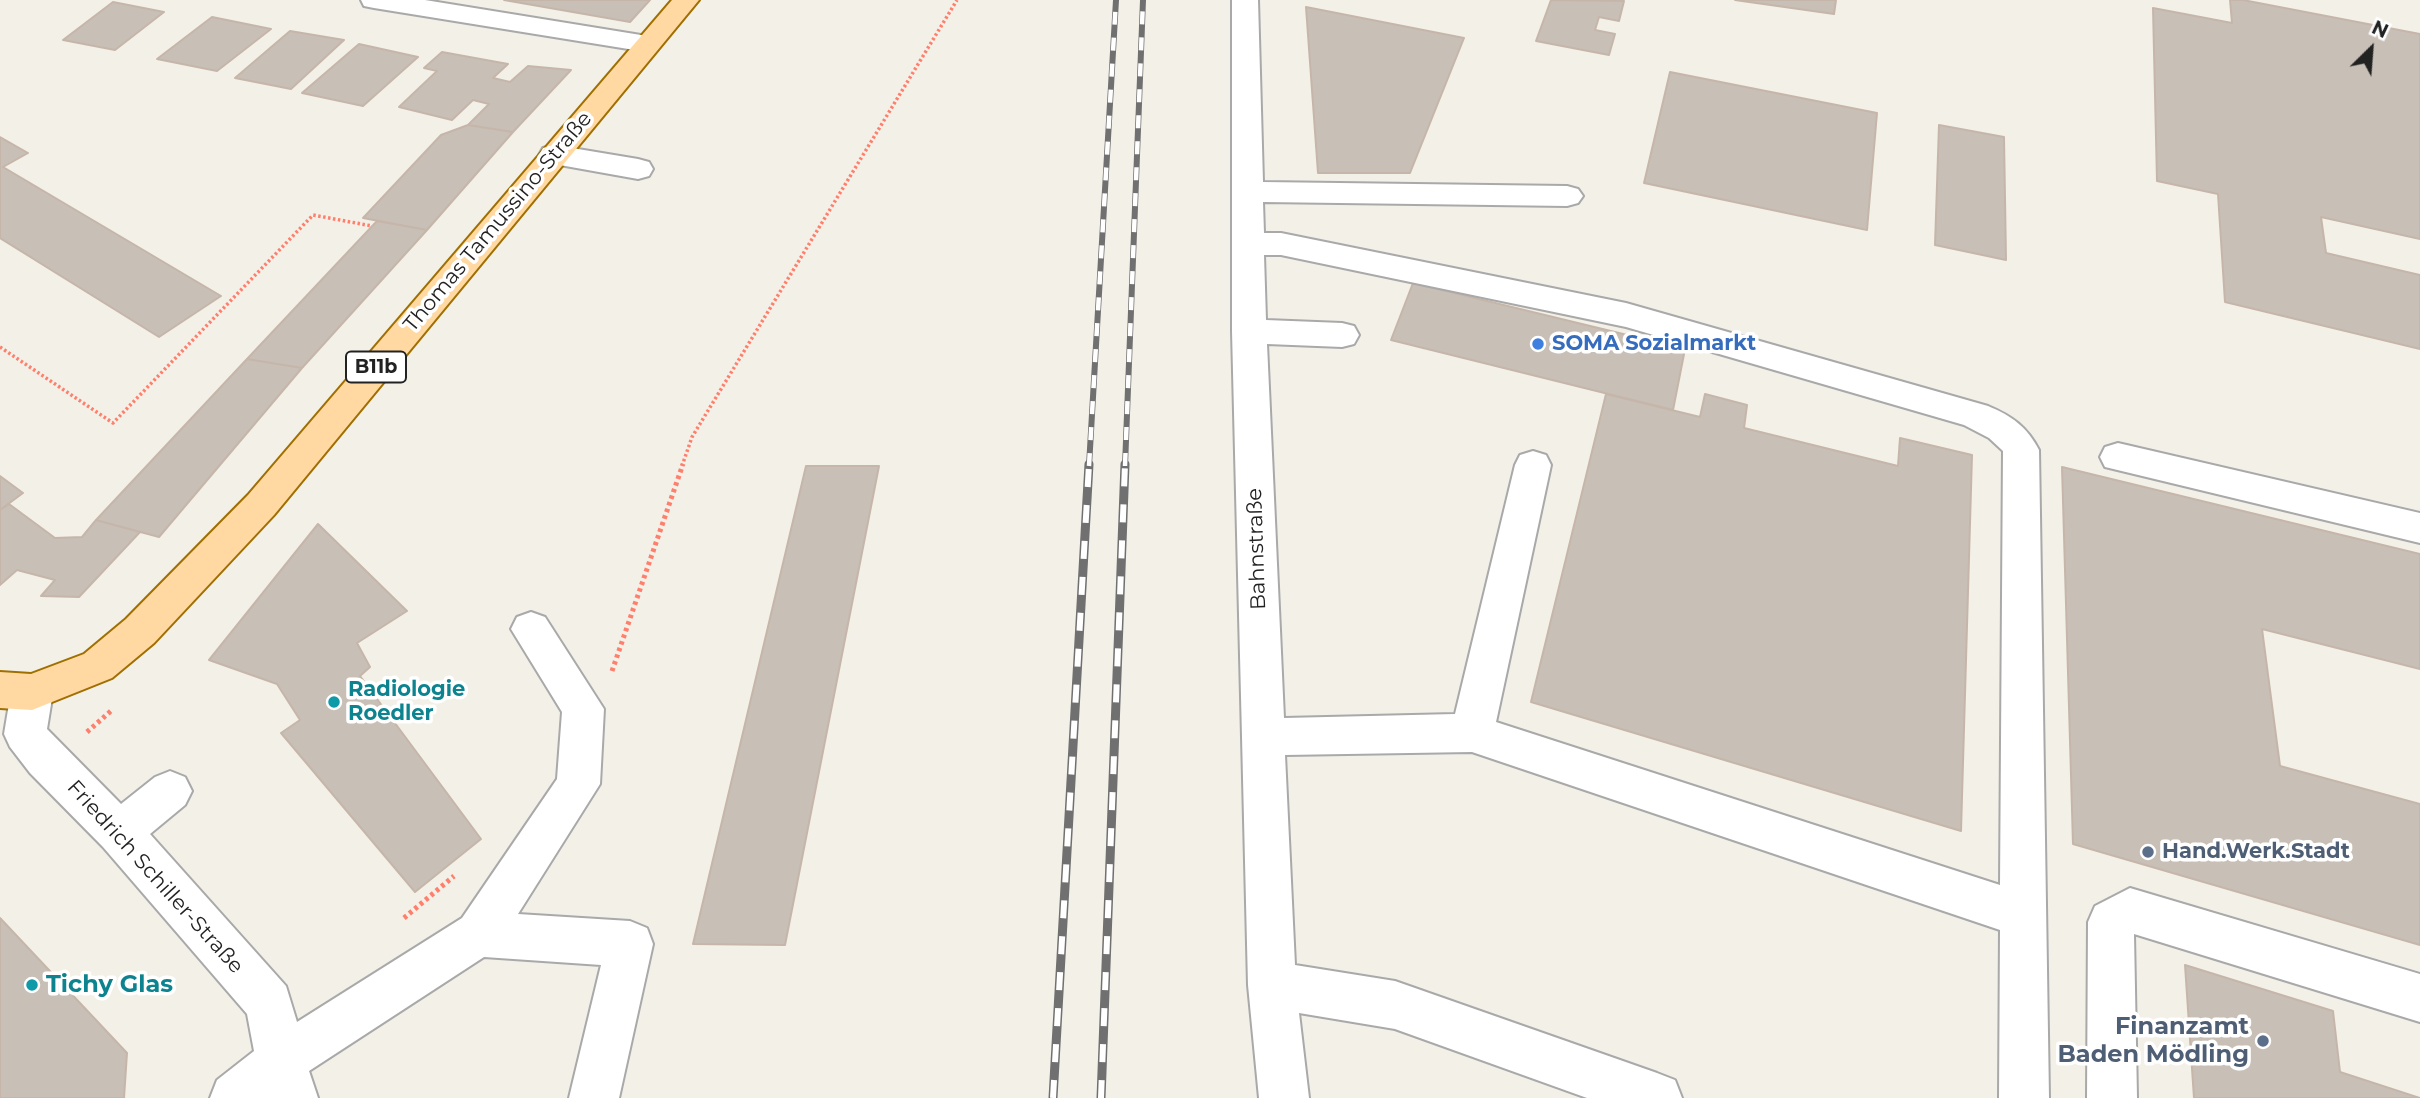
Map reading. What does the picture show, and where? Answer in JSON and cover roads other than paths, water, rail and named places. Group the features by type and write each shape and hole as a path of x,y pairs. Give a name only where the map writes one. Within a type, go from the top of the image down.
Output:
{"main road":[{"name":"Thomas Tamussino-Straße","path":"16,691 98,666 140,631 261,505 686,0"}],"street":[{"path":"374,0 647,44"},
{"name":"Bahnstraße","path":"1245,0 1245,192 1272,985 1284,1098"},
{"path":"555,155 638,169"},
{"path":"1245,192 1567,196"},
{"path":"1247,244 1281,244 1626,315 1975,415 2005,430 2021,450 2024,1098"},
{"path":"1249,331 1342,335"},
{"path":"2118,457 2420,528"},
{"path":"1472,733 1532,465"},
{"path":"235,1098 287,1080 478,934 578,784 583,709 531,629"},
{"name":"Friedrich Schiller-Straße","path":"16,691 25,734 46,759 119,832 269,1003 287,1080"},
{"path":"1264,737 1472,733 2023,915"},
{"path":"119,832 170,791"},
{"path":"2112,1098 2111,922 2130,910 2420,998"},
{"path":"478,934 630,944 594,1098"},
{"path":"1272,985 1395,1005 1657,1098"}],"railway":[{"path":"1089,466 1116,0"},
{"path":"1125,466 1143,0"},
{"path":"1053,1098 1089,464"},
{"path":"1101,1098 1125,464"}],"place":[{"name":"SOMA Sozialmarkt","path":"1538,344"},
{"name":"Radiologie Roedler","path":"334,702"},
{"name":"Hand.Werk.Stadt","path":"2148,852"},
{"name":"Tichy Glas","path":"32,985"},
{"name":"Finanzamt Baden Mödling","path":"2263,1041"}]}
